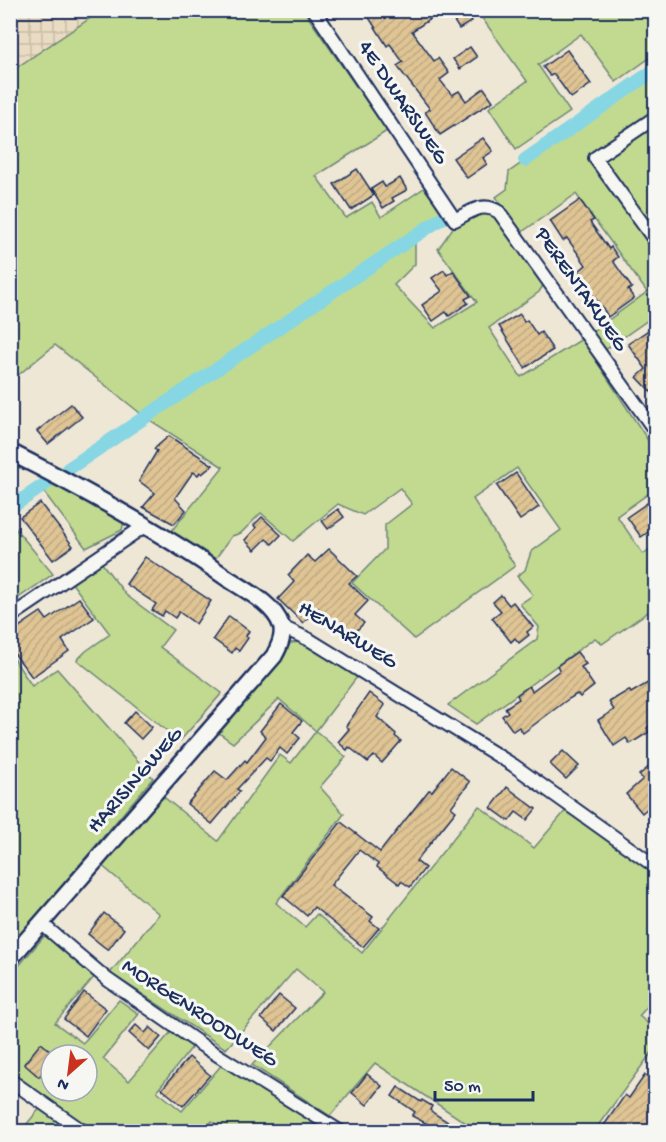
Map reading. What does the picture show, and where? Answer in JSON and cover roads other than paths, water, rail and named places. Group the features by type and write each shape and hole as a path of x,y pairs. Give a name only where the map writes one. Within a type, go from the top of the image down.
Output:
{"street":[{"name":"4E DWARSWEG","path":"314,10 455,220"},
{"path":"656,117 595,159 656,242"},
{"name":"PERENTAKWEG","path":"455,220 481,207 488,206 499,212 656,432"},
{"name":"HENARWEG","path":"10,452 146,525 186,550 263,603 282,627 310,640 513,765 656,867"},
{"path":"10,617 146,525"},
{"name":"HARISINGWEG","path":"10,959 274,656 280,644 282,627"},
{"name":"MORGENROODWEG","path":"41,923 117,987 203,1046 341,1131"},
{"path":"10,1080 84,1131"}],"waterway":[{"path":"525,160 656,69"},
{"path":"68,469 445,216"},
{"path":"10,508 47,483"}]}
